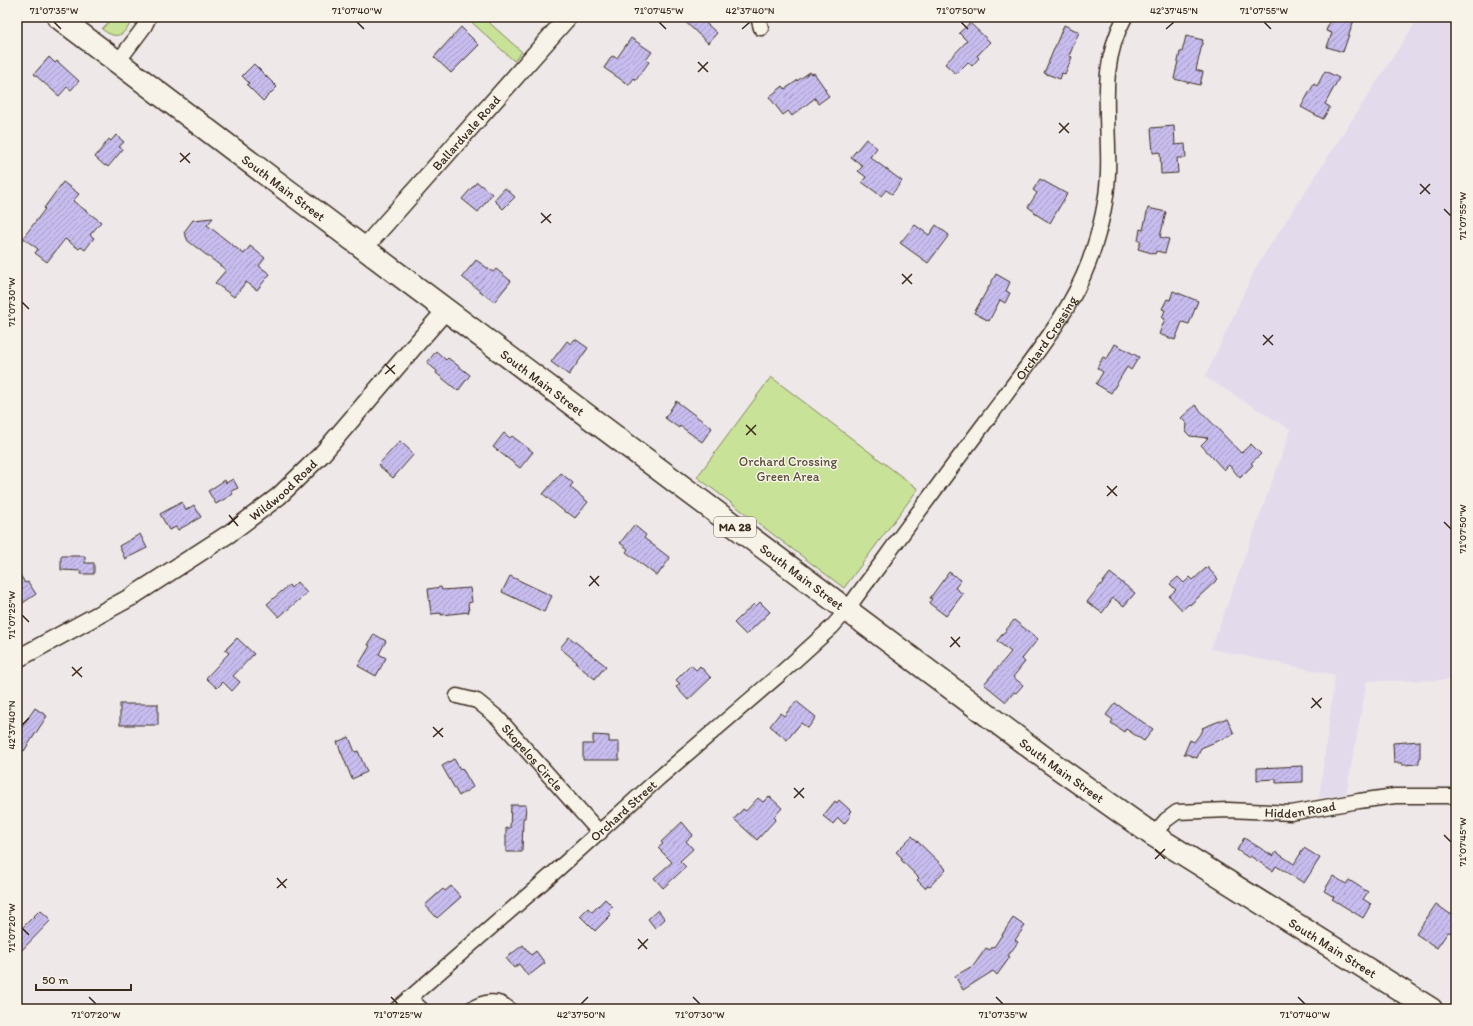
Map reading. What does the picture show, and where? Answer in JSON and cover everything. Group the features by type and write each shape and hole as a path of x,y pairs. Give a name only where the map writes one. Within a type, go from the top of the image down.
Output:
{"main road":[{"name":"South Main Street","path":"58,17 117,63 1050,762 1153,836 1431,1009"}],"street":[{"path":"117,63 144,27 149,17"},
{"name":"Ballardvale Road","path":"364,248 568,17"},
{"name":"Orchard Crossing","path":"847,610 1048,336 1066,309 1085,273 1098,236 1108,176 1106,86 1108,67 1117,34 1125,17"},
{"name":"Wildwood Road","path":"17,659 131,597 230,533 279,496 322,454 446,310"},
{"name":"Orchard Street","path":"397,1009 600,833 662,775 832,627 847,610"},
{"name":"Skopelos Circle","path":"457,696 477,701 498,718 600,833"},
{"name":"Hidden Road","path":"1153,836 1166,820 1178,812 1228,810 1291,813 1395,796 1456,796"},
{"path":"409,998 421,1009"},
{"path":"471,1009 483,1003 492,1002 500,1003 509,1009"}],"shaded area":[{"path":"1419,17 1456,17 1456,680 1367,681 1346,794 1319,798 1335,675 1211,649 1291,430 1205,377 1256,267"}],"green space":[{"path":"113,17 134,17 125,31 121,34 113,35 102,29"},
{"path":"466,17 483,17 522,52 514,61"},
{"name":"Orchard Crossing Green Area","path":"771,377 918,489 844,588 697,477"}],"building":[{"path":"680,17 699,17 717,33 708,43"},
{"path":"1331,17 1355,17 1343,52 1327,47 1332,33 1326,31"},
{"path":"970,23 990,42 977,56 979,58 972,66 968,62 956,74 945,64 967,41 959,33"},
{"path":"1064,25 1079,32 1069,56 1072,57 1065,74 1062,73 1060,79 1044,73"},
{"path":"461,27 479,45 451,73 434,57"},
{"path":"1186,36 1203,40 1196,70 1203,72 1200,85 1174,79 1180,52 1182,52"},
{"path":"631,38 652,52 646,60 649,62 636,80 634,78 629,85 604,68 612,56 617,58"},
{"path":"49,57 55,63 57,61 79,81 71,90 67,87 59,96 34,74"},
{"path":"254,64 277,87 263,101 247,85 249,83 242,76"},
{"path":"1325,71 1339,78 1325,104 1330,107 1323,119 1301,107 1314,84 1317,86"},
{"path":"810,72 812,74 814,73 829,96 818,104 815,98 792,116 788,111 783,115 769,97 783,86 785,89"},
{"path":"1174,126 1175,145 1185,144 1186,158 1177,158 1178,173 1161,174 1160,152 1153,153 1151,128"},
{"path":"116,135 124,142 119,147 123,149 108,167 95,157 109,139 111,141"},
{"path":"866,139 877,148 870,157 902,181 892,194 886,190 881,196 862,182 866,177 858,171 863,166 851,157"},
{"path":"1040,179 1067,194 1050,223 1034,213 1035,212 1028,207 1037,193 1033,190"},
{"path":"63,182 79,194 73,201 101,222 90,235 94,238 85,250 81,247 79,249 65,239 47,262 35,253 38,249 23,238"},
{"path":"477,182 492,194 478,212 462,199"},
{"path":"505,188 515,197 503,209 494,200"},
{"path":"1148,208 1166,212 1160,237 1169,239 1165,253 1156,251 1155,254 1138,249 1141,241 1138,241 1140,229 1143,230"},
{"path":"213,218 207,225 244,254 250,246 265,258 259,266 270,274 257,290 246,282 234,297 215,283 226,270 188,241 184,232 193,220"},
{"path":"915,225 929,235 936,225 949,235 928,263 900,243"},
{"path":"476,260 493,272 496,269 511,281 494,302 462,277"},
{"path":"996,274 1010,282 1006,291 1010,293 1005,303 1000,300 989,321 974,313"},
{"path":"1173,291 1198,301 1189,324 1182,322 1175,340 1159,334 1165,319 1162,318 1165,310 1162,309 1167,299 1170,300"},
{"path":"575,339 588,348 569,375 551,362 567,341 571,344"},
{"path":"1115,344 1139,357 1131,370 1127,367 1111,393 1096,384 1103,372 1097,368 1103,357 1107,359"},
{"path":"436,351 446,360 448,358 470,375 458,391 436,373 437,371 427,363"},
{"path":"676,401 712,428 702,442 680,426 679,428 665,418"},
{"path":"1195,405 1241,453 1251,444 1261,454 1251,463 1253,465 1240,478 1229,465 1224,470 1201,445 1208,438 1190,436 1186,432 1187,424 1181,418"},
{"path":"504,433 510,438 512,436 533,452 520,468 493,447"},
{"path":"400,441 414,454 393,478 378,465"},
{"path":"561,473 573,483 570,487 588,502 575,518 567,512 566,513 543,494"},
{"path":"233,479 238,488 231,491 233,494 216,504 208,491 225,480 226,483"},
{"path":"182,502 186,510 194,505 201,517 178,530 176,527 169,530 160,514"},
{"path":"634,525 646,535 644,538 670,558 657,576 626,552 628,549 620,543"},
{"path":"140,534 147,548 125,559 119,546"},
{"path":"61,556 85,556 85,563 94,563 94,574 81,574 81,571 61,570"},
{"path":"1207,567 1218,579 1190,605 1189,604 1182,610 1169,596 1176,590 1170,584 1178,577 1184,583 1190,577 1193,580"},
{"path":"17,570 25,583 28,582 36,594 17,607"},
{"path":"949,572 961,580 955,588 963,594 946,616 929,603 932,599 930,598"},
{"path":"1110,573 1135,593 1124,606 1113,598 1102,613 1087,602"},
{"path":"510,576 552,596 544,612 502,592"},
{"path":"297,582 307,593 279,617 267,604 289,585 291,588"},
{"path":"441,587 442,590 470,588 472,602 468,603 469,612 441,615 441,613 431,614 428,589"},
{"path":"760,602 770,612 746,635 734,623 754,604 756,606"},
{"path":"1014,620 1038,639 1022,659 1025,662 1013,677 1023,685 1016,693 1014,692 1006,702 984,684 1011,652 997,641"},
{"path":"374,634 386,641 379,654 386,658 376,676 358,666 370,646 368,645"},
{"path":"569,637 606,666 595,679 576,664 577,662 560,648"},
{"path":"237,638 254,654 233,676 240,682 232,691 223,682 217,688 206,678 229,653 225,650"},
{"path":"691,665 696,670 700,666 711,678 688,700 676,687 680,684 676,680"},
{"path":"796,701 816,717 808,728 801,723 787,740 770,726 780,713 784,716"},
{"path":"1115,703 1153,729 1144,741 1126,729 1124,732 1111,723 1113,720 1106,715"},
{"path":"120,704 158,704 158,725 120,725"},
{"path":"35,708 47,716 24,751 17,746 17,734"},
{"path":"1227,718 1234,734 1201,748 1197,758 1184,754 1190,740 1194,742 1203,730 1202,728"},
{"path":"593,735 609,736 609,742 619,742 619,760 583,760 583,744 593,744"},
{"path":"349,737 355,752 358,751 367,772 352,779 337,742"},
{"path":"1420,741 1419,764 1402,765 1402,763 1394,763 1393,743"},
{"path":"454,759 460,769 462,768 473,787 459,796 442,766"},
{"path":"1303,766 1303,782 1276,783 1276,779 1257,780 1257,768"},
{"path":"769,796 782,808 774,817 776,819 757,840 734,819 743,809 746,811 758,798 763,802"},
{"path":"839,800 851,811 849,813 851,815 844,824 838,818 833,824 823,816 835,801 837,803"},
{"path":"511,805 526,805 525,818 523,818 522,852 506,852 506,828 510,828"},
{"path":"682,822 693,835 686,841 693,849 680,861 686,867 663,888 654,878 672,862 658,848 663,844 661,842"},
{"path":"912,836 946,869 930,886 928,885 925,888 917,880 919,878 901,860 903,859 896,852"},
{"path":"1244,838 1273,856 1276,852 1294,864 1304,848 1320,858 1304,883 1276,866 1273,871 1250,856 1249,858 1237,850"},
{"path":"1333,876 1346,884 1349,880 1368,892 1363,899 1371,904 1363,918 1332,899 1334,897 1324,891"},
{"path":"451,886 461,897 437,918 425,905 443,889 445,891"},
{"path":"605,899 613,907 608,912 611,915 595,931 580,916 588,908 592,912"},
{"path":"1436,904 1450,914 1456,914 1456,933 1448,932 1437,948 1416,934"},
{"path":"40,910 51,920 17,955 17,933"},
{"path":"658,910 665,919 655,928 648,919"},
{"path":"1013,918 1025,926 1015,940 1018,942 1008,956 1010,957 997,975 993,971 963,990 955,976 974,965 986,948 990,950 993,946 994,947"},
{"path":"523,945 531,955 536,951 545,963 528,976 519,964 514,968 506,958"}]}
